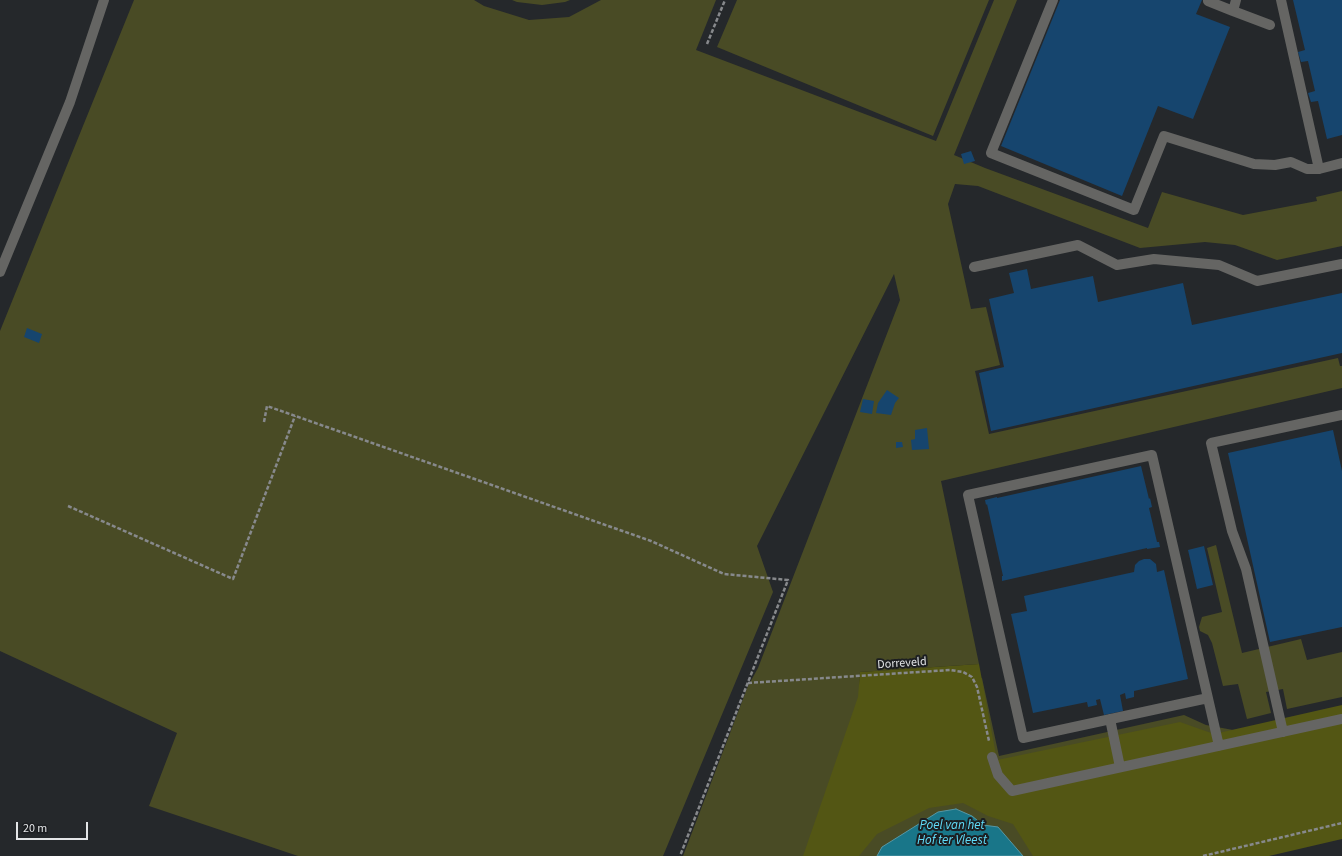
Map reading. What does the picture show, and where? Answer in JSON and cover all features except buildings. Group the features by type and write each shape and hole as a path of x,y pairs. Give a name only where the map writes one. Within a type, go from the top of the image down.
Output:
{"street":[{"path":"0,272 70,102 104,0"},
{"path":"1053,0 991,152 1134,210 1164,136 1254,164 1275,165 1291,162 1307,169 1342,163"},
{"path":"1233,11 1236,0"},
{"path":"1281,0 1319,168"},
{"path":"1208,1 1270,25"},
{"path":"974,267 1078,245 1117,265 1154,259 1219,265 1258,281 1342,264"},
{"path":"1283,732 1246,569 1232,531 1211,443 1342,415"},
{"path":"1208,698 1023,738 968,495 1152,455 1208,698 1219,746"},
{"path":"1110,719 1120,767"},
{"path":"992,757 998,775 1012,791 1342,719"}],"path":[{"path":"707,44 725,0"},
{"path":"264,422 267,406 651,541 724,574 788,580 680,856"},
{"path":"68,506 233,579 295,416"},
{"name":"Dorreveld","path":"748,684 950,670 963,672 972,677 977,687 992,757"},
{"path":"1203,856 1342,823"}],"green space":[{"path":"134,0 474,0 484,6 529,20 569,17 601,0 716,0 696,50 936,141 994,0 1017,0 954,155 985,168 1148,228 1162,192 1243,215 1317,201 1316,197 1342,191 1342,246 1277,260 1235,245 1205,242 1140,248 978,186 955,184 948,204 971,309 986,307 1000,365 975,371 989,434 1338,358 1340,366 1342,366 1342,388 941,481 979,664 860,672 859,689 982,678 999,756 1184,715 1206,725 1271,737 1167,856 683,856 748,686 758,668 900,300 894,274 757,546 773,592 663,856 298,856 149,806 177,733 0,651 0,331"},
{"path":"512,0 570,0 542,5"},
{"path":"737,0 989,0 933,136 717,47"},
{"path":"1216,545 1242,653 1301,639 1307,660 1342,652 1342,697 1287,709 1283,689 1266,692 1271,713 1247,719 1238,684 1223,686 1212,643 1208,635 1200,631 1199,627 1202,617 1222,612 1207,548"}],"shaded area":[{"path":"979,664 997,760 1180,722 1214,734 1342,705 1342,839 1269,856 1033,856 1013,824 988,816 963,803 929,808 877,834 859,856 803,856 858,697 860,672"}],"water":[{"name":"Poel van het Hof ter Vleest","path":"956,809 972,816 983,825 998,827 1023,856 877,856 882,847 938,812"}]}
